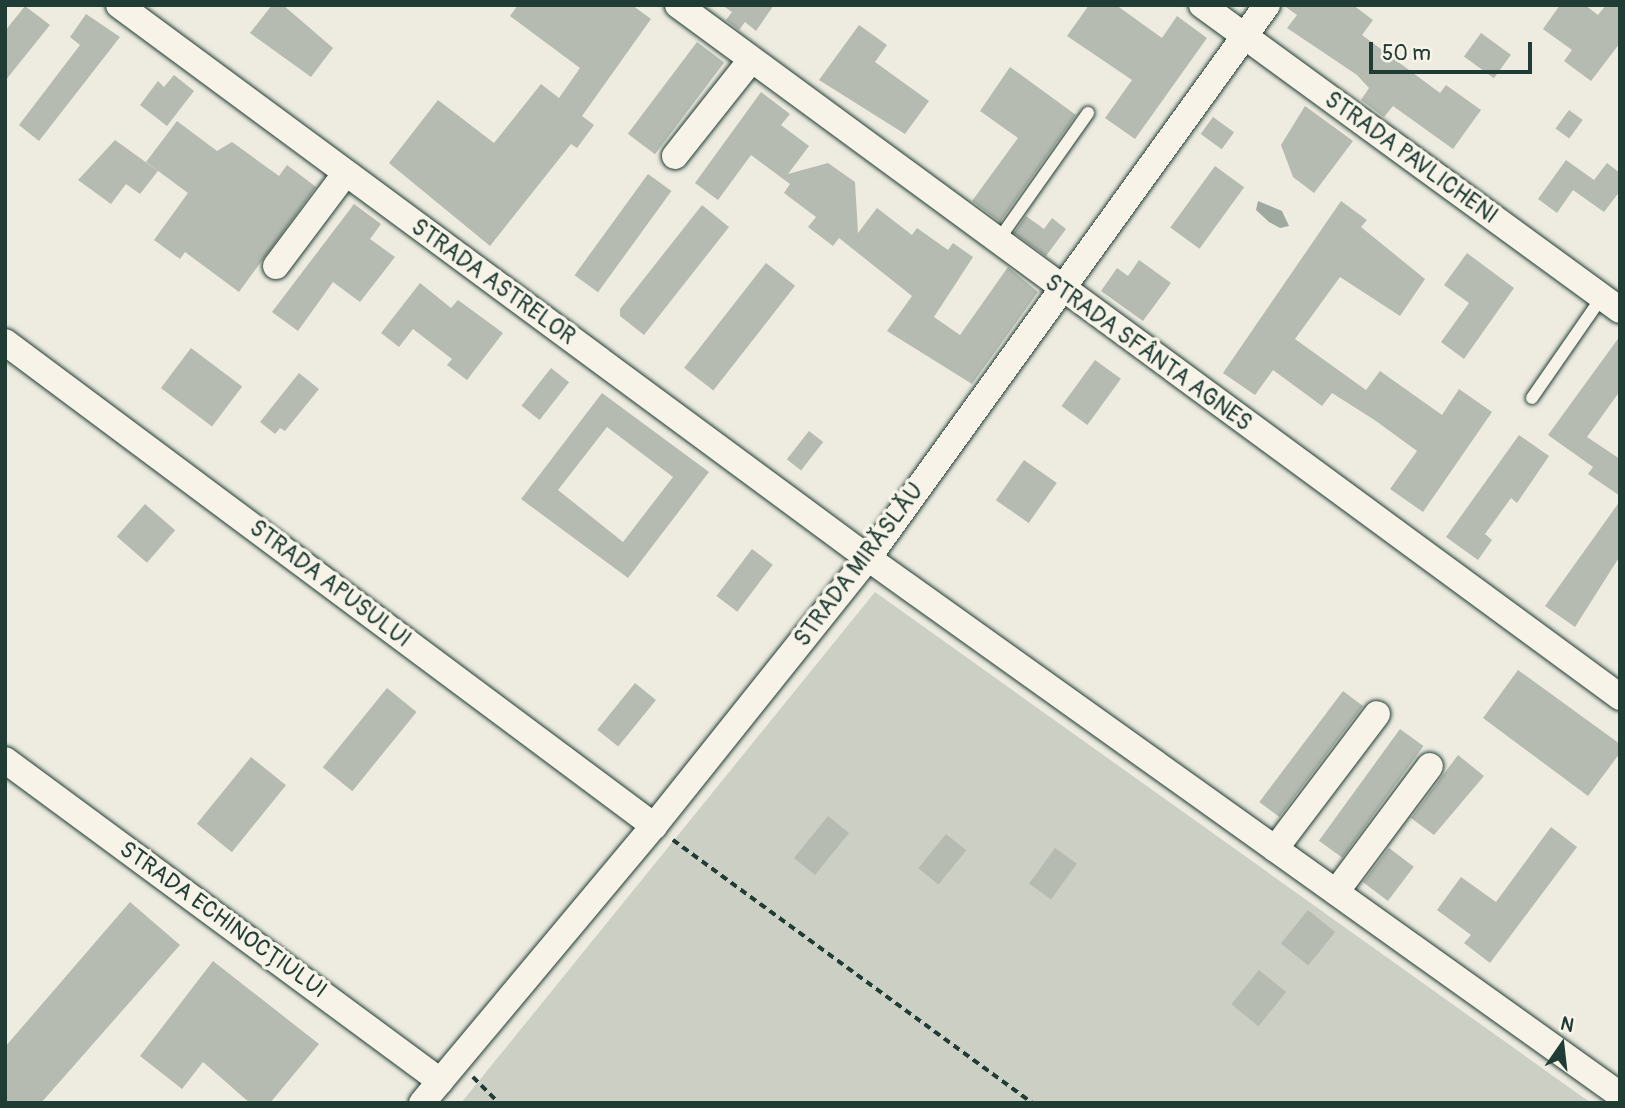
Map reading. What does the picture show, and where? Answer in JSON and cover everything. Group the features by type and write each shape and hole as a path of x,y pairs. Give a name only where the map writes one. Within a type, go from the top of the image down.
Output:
{"street":[{"name":"STRADA ASTRELOR","path":"119,5 868,558 1620,1096"},
{"name":"STRADA SFÂNTA AGNES","path":"678,5 996,242 1620,697"},
{"name":"STRADA PAVLICHENI","path":"1202,5 1611,304"},
{"name":"STRADA MIRĂSLĂU","path":"422,1103 654,826 868,558 1267,5"},
{"path":"675,156 751,60"},
{"path":"276,266 345,174"},
{"name":"STRADA APUSULUI","path":"5,342 654,826"},
{"path":"1275,849 1377,714"},
{"name":"STRADA ECHINOCȚIULUI","path":"5,760 440,1082"},
{"path":"1336,892 1430,766"}],"lane":[{"path":"996,242 1088,113"},
{"path":"1532,398 1611,304"}],"path":[{"path":"654,826 1033,1103"},
{"path":"456,1060 499,1103"}],"shaded area":[{"path":"1258,201 1282,211 1289,226 1280,228 1269,222 1256,210"},
{"path":"875,592 1591,1103 461,1103"}],"building":[{"path":"272,5 283,5 333,48 311,77 250,33"},
{"path":"518,5 632,5 651,19 582,116 594,125 577,148 571,144 490,246 389,163 438,100 494,143 541,84 559,98 580,68 510,16"},
{"path":"722,5 774,5 756,31 745,22 739,30 726,20 732,12"},
{"path":"1089,5 1116,5 1162,38 1177,16 1207,38 1135,139 1105,118 1132,80 1067,36"},
{"path":"1283,5 1353,5 1373,20 1362,35 1440,93 1446,85 1481,110 1453,149 1393,106 1384,117 1361,100 1369,88 1357,75 1287,28 1297,15"},
{"path":"1560,5 1585,5 1598,15 1606,5 1620,5 1620,43 1591,81 1564,61 1572,50 1543,29"},
{"path":"25,6 50,25 5,81 5,31"},
{"path":"86,14 120,37 39,141 19,125 80,45 70,37"},
{"path":"859,25 887,45 875,62 929,101 905,134 819,80"},
{"path":"1481,33 1511,55 1494,78 1464,56"},
{"path":"697,42 724,62 655,154 628,134"},
{"path":"1010,67 1076,115 1000,222 972,201 1018,138 980,111"},
{"path":"174,75 194,91 167,126 140,105 158,81 164,87"},
{"path":"761,92 790,114 781,125 809,146 788,174 828,163 855,182 858,233 877,208 912,235 917,228 948,250 953,243 973,257 934,317 960,335 1008,267 1038,292 972,384 887,331 912,296 839,238 833,246 808,227 816,217 784,193 790,184 751,155 718,200 695,183"},
{"path":"1305,106 1353,141 1314,193 1293,177 1281,145"},
{"path":"1569,110 1583,120 1569,139 1555,129"},
{"path":"1213,117 1234,132 1222,149 1201,134"},
{"path":"177,121 217,151 232,142 279,176 287,165 316,187 239,292 185,252 180,259 154,240 188,193 146,162"},
{"path":"115,140 158,171 140,194 126,184 111,204 78,180"},
{"path":"1566,160 1594,180 1607,163 1620,173 1620,191 1604,212 1573,190 1557,213 1538,199"},
{"path":"1215,166 1244,187 1199,249 1170,227"},
{"path":"648,174 671,191 598,292 575,275"},
{"path":"1341,201 1367,220 1361,227 1425,279 1400,316 1340,277 1295,339 1366,390 1380,371 1442,415 1459,389 1492,412 1423,512 1390,489 1417,451 1376,421 1332,393 1322,406 1273,370 1255,395 1223,373"},
{"path":"354,204 381,224 370,239 395,257 360,302 333,282 298,331 272,312"},
{"path":"702,205 729,227 644,335 620,316 620,309"},
{"path":"1026,216 1044,229 1052,218 1066,229 1046,256 1014,233"},
{"path":"1467,253 1514,288 1464,359 1441,342 1469,303 1444,285"},
{"path":"1139,260 1171,283 1143,321 1101,291 1117,268 1128,276"},
{"path":"766,263 795,286 713,391 684,368"},
{"path":"420,283 451,308 458,300 503,333 467,380 447,365 452,359 413,329 399,347 381,333"},
{"path":"1620,336 1620,391 1587,437 1620,459 1620,496 1588,474 1593,467 1548,435"},
{"path":"191,348 242,387 212,426 161,388"},
{"path":"1095,360 1121,379 1087,425 1061,406"},
{"path":"551,368 569,382 540,420 521,406"},
{"path":"299,373 319,389 285,431 280,428 275,434 260,422"},
{"path":"602,393 709,472 628,578 521,499","holes":["607,427 673,477 623,542 558,490"]},
{"path":"809,431 823,442 801,470 787,459"},
{"path":"1519,435 1549,456 1517,503 1511,498 1485,534 1492,540 1478,560 1446,537"},
{"path":"1024,460 1057,483 1029,523 996,500"},
{"path":"1620,501 1620,556 1575,627 1545,606"},
{"path":"145,504 175,530 147,563 117,536"},
{"path":"752,549 773,565 737,612 716,596"},
{"path":"1518,670 1620,744 1620,753 1588,796 1483,718"},
{"path":"635,683 656,700 618,747 597,730"},
{"path":"387,688 417,712 352,791 323,767"},
{"path":"1343,691 1363,706 1279,817 1259,802"},
{"path":"1400,729 1423,746 1342,858 1319,841"},
{"path":"1458,755 1484,776 1434,835 1411,818"},
{"path":"251,757 286,785 232,852 197,824"},
{"path":"828,816 849,833 815,875 794,858"},
{"path":"1551,827 1577,847 1490,963 1464,943 1471,935 1437,910 1461,877 1496,902"},
{"path":"946,834 966,850 939,885 918,868"},
{"path":"1055,848 1077,864 1051,899 1029,884"},
{"path":"1389,848 1414,867 1388,901 1363,882"},
{"path":"130,902 180,945 41,1103 5,1103 5,1047"},
{"path":"1308,910 1335,932 1308,965 1281,943"},
{"path":"213,961 319,1044 270,1103 250,1103 203,1062 182,1089 140,1056"},
{"path":"1259,970 1286,992 1259,1026 1231,1004"}]}
